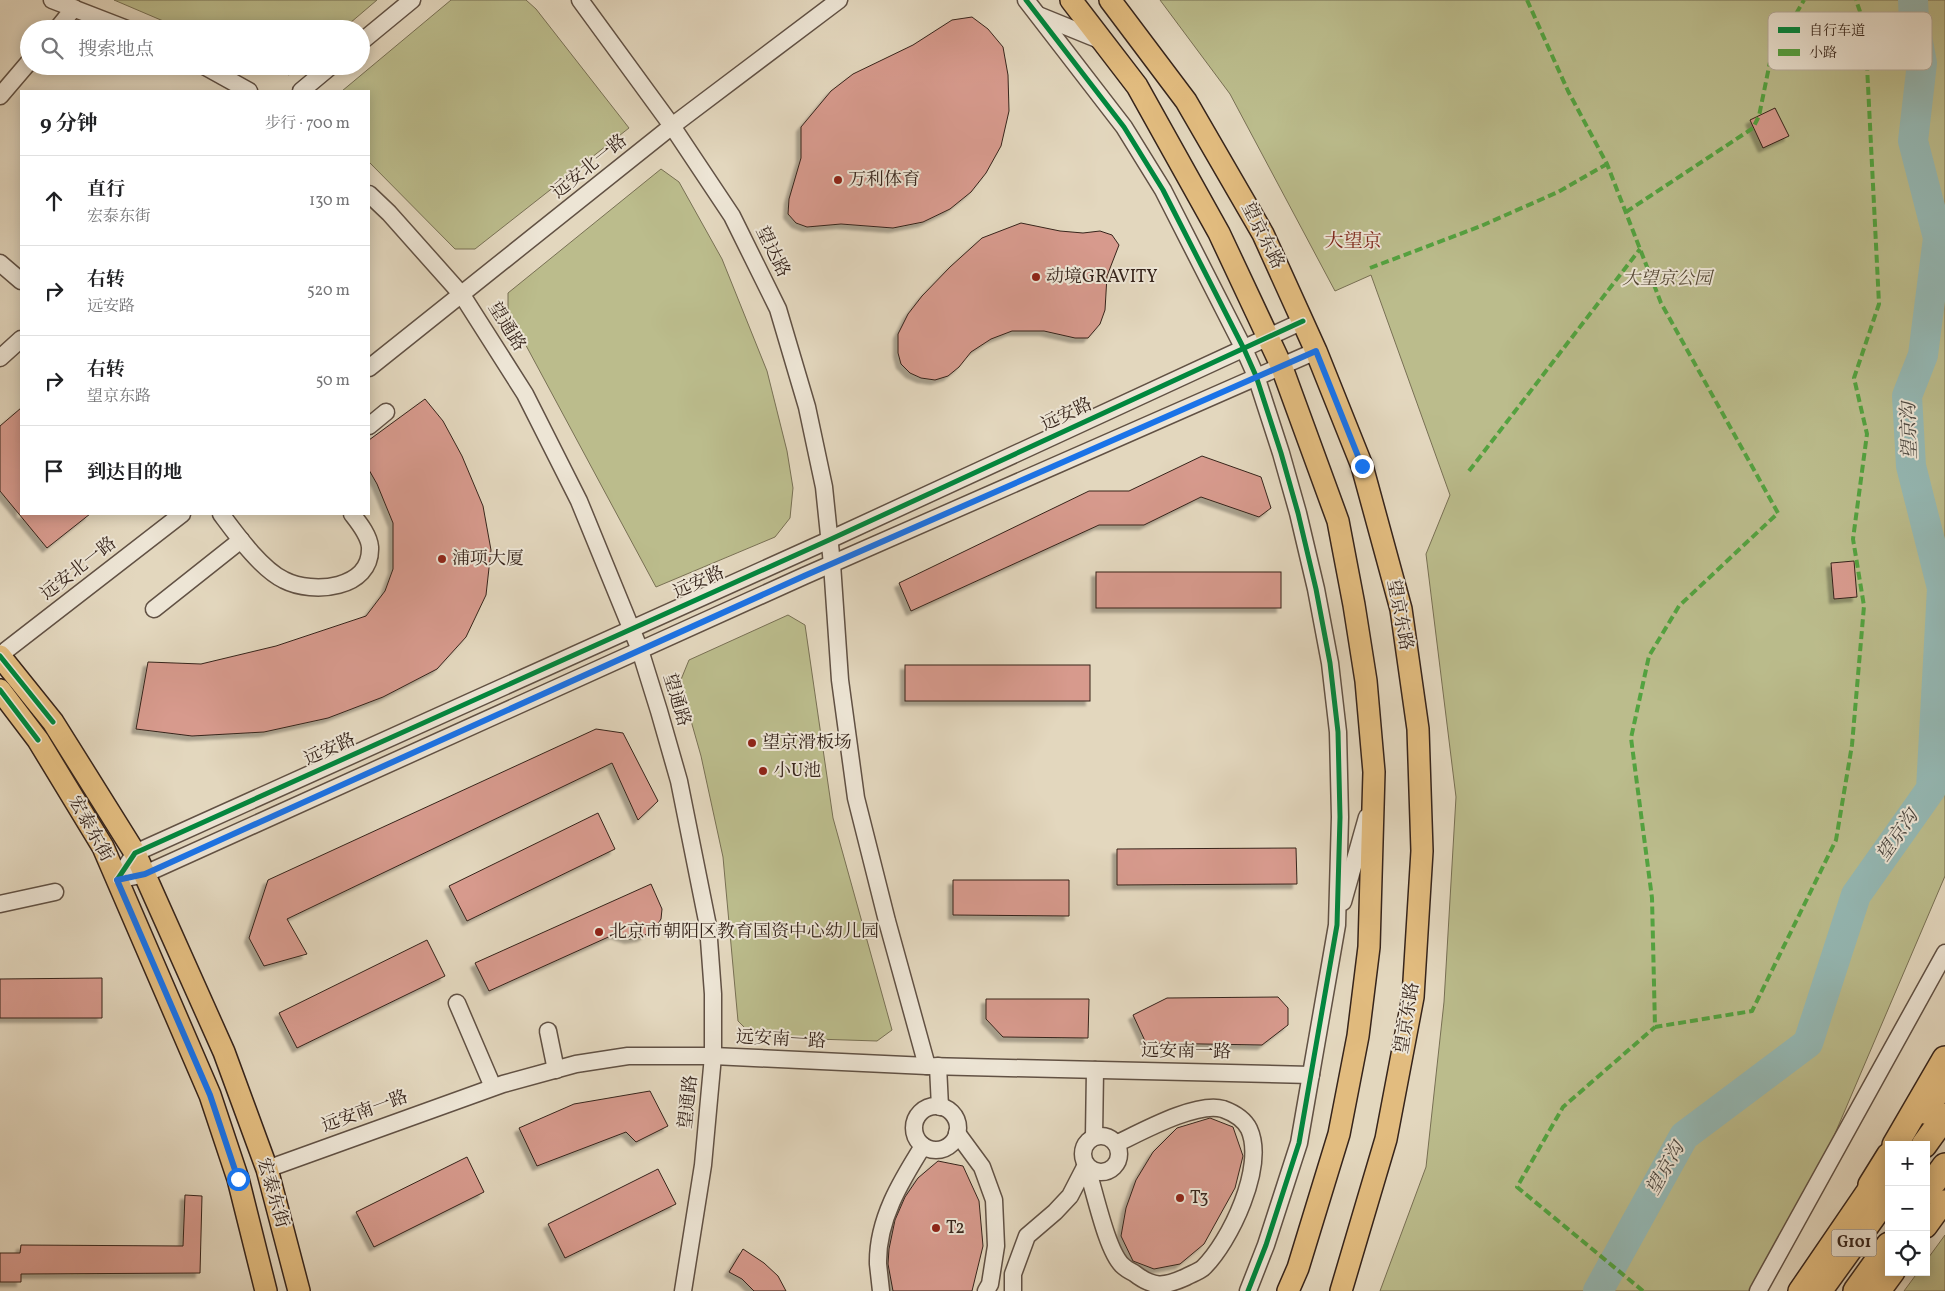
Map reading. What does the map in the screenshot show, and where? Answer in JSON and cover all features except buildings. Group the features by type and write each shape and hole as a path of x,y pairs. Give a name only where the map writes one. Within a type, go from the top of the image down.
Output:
{"highway":[{"path":"1897,1141 1945,1059"},
{"path":"1927,1141 1945,1116"},
{"path":"1930,1187 1945,1166"},
{"path":"1880,1190 1885,1171"},
{"name":"G101","path":"1819,1291 1880,1190"},
{"name":"G101","path":"1856,1291 1885,1251"}],"main road":[{"name":"望京东路","path":"1071,0 1142,95 1219,233 1281,365 1338,521 1354,605 1366,681 1374,772 1368,946 1358,1036 1339,1134 1298,1268 1288,1291"},
{"name":"望京东路","path":"1110,0 1186,101 1263,234 1316,351 1362,466 1401,609 1418,729 1422,851 1413,997 1386,1139 1340,1291"},
{"name":"宏泰东街","path":"0,655 53,722 135,853 145,874 224,1052 267,1169 299,1291"},
{"name":"宏泰东街","path":"0,690 38,740 103,847 210,1095 238,1179 266,1291"},
{"path":"1904,1141 1945,1085"},
{"name":"G101","path":"1799,1291 1880,1190 1885,1174"},
{"path":"1930,1222 1945,1201"},
{"name":"G101","path":"1880,1291 1891,1276"}],"street":[{"path":"52,0 104,20"},
{"path":"370,35 412,0"},
{"name":"望达路","path":"580,0 672,126 732,216 778,310 807,407 824,487 832,564 840,680 856,798 887,921 933,1066 940,1107"},
{"name":"远安北一路","path":"370,367 672,126 839,0"},
{"path":"1026,0 1129,135 1163,190 1256,376 1298,513 1316,588 1330,664 1338,732 1340,817 1337,925"},
{"path":"64,20 74,8"},
{"path":"1038,15 1102,41"},
{"path":"0,96 20,73"},
{"path":"220,75 247,90"},
{"path":"302,90 321,75"},
{"name":"望通路","path":"370,195 389,213 462,295 525,394 579,501 640,650 679,781 708,926 713,994 713,1056 703,1164 684,1291"},
{"path":"0,263 20,281"},
{"name":"远安路","path":"135,853 829,540 1303,321"},
{"path":"0,358 20,340"},
{"name":"远安路","path":"117,880 145,874 832,564 1316,351"},
{"path":"370,425 386,412"},
{"name":"远安北一路","path":"0,655 181,515"},
{"path":"222,515 262,563 283,580 305,587 329,587 353,580 368,564 370,545 362,527 353,515"},
{"path":"154,609 241,540"},
{"path":"1248,1291 1266,1244 1299,1142 1337,925 1374,793"},
{"path":"117,880 135,853"},
{"path":"0,904 55,892"},
{"path":"1758,1291 1945,953"},
{"path":"457,1003 493,1087"},
{"path":"548,1031 556,1070"},
{"name":"远安南一路","path":"267,1169 493,1087 576,1064 628,1056 713,1056 933,1066 1311,1075"},
{"path":"1094,1137 1095,1070"},
{"path":"957,1133 945,1148 938,1150 923,1146 915,1134 916,1120 926,1109 940,1107 946,1109 956,1119 957,1133 982,1167 994,1200 996,1246 990,1284 986,1291"},
{"path":"1086,1165 1091,1169 1101,1172 1113,1167 1119,1156 1116,1144 1107,1136 1094,1137 1089,1140 1082,1154 1110,1245 1121,1264 1148,1284 1172,1284 1202,1269 1220,1247 1238,1212 1250,1180 1254,1156 1249,1130 1240,1117 1222,1108 1201,1108 1116,1144"},
{"path":"872,1291 883,1223 899,1183 923,1146"},
{"path":"1013,1291 1013,1274 1027,1236 1070,1196 1086,1165"},
{"path":"878,1262 881,1291"},
{"path":"992,1271 1013,1274"}],"green space":[{"path":"114,0 377,0 354,20 161,20"},
{"path":"451,0 526,0 536,9 629,128 475,249 455,249 370,163 370,90 343,90 361,75 370,75 370,68"},
{"name":"大望京公园","path":"1160,0 1945,0 1945,876 1787,1246 1758,1291 1380,1291 1426,1167 1444,1002 1456,797 1426,554 1450,495 1371,275 1335,291 1230,94"},
{"path":"661,169 679,182 722,259 767,371 787,451 793,488 790,518 775,537 656,587 508,312 508,293"},
{"path":"788,615 805,625 833,818 892,1030 877,1041 754,1037 738,1021 723,857 701,756 680,682 689,660"},
{"path":"1945,1235 1945,1291 1904,1291 1915,1276 1930,1276 1930,1256"}],"waterway":[{"name":"望京沟","path":"1913,0 1914,12"},
{"name":"望京沟","path":"1598,1291 1684,1136 1808,1043 1856,895 1931,789 1942,588 1911,466 1907,396 1923,355 1938,238 1913,141 1921,70"}],"marked path":[{"path":"1527,0 1568,91 1607,164 1661,303 1778,513 1679,606 1649,656 1631,738 1652,898 1655,1027 1752,1011 1836,840 1852,745 1864,606 1853,539 1867,434 1854,378 1879,304 1867,70"},
{"path":"1797,12 1804,0"},
{"path":"1856,0 1860,12"},
{"path":"1626,212 1753,128 1759,116 1768,70"},
{"path":"1370,268 1481,226 1558,192 1607,164"},
{"path":"1469,471 1640,249"},
{"path":"1643,1291 1517,1187 1563,1107 1655,1027"}],"cycle path":[{"path":"1026,0 1124,127 1163,190 1244,349 1256,376 1298,513 1316,589 1330,663 1338,732 1340,817 1337,925 1299,1143 1266,1245 1248,1291"},
{"path":"117,880 135,853 829,540 1303,321"},
{"path":"0,656 53,722"},
{"path":"0,690 38,740"}],"place":[{"name":"万利体育","path":"838,180"},
{"name":"动境GRAVITY","path":"1036,277"},
{"name":"浦项大厦","path":"442,559"},
{"name":"望京滑板场","path":"752,743"},
{"name":"小U池","path":"763,771"},
{"name":"北京市朝阳区教育国资中心幼儿园","path":"599,932"},
{"name":"T3","path":"1180,1198"},
{"name":"T2","path":"936,1228"}],"district":[{"name":"大望京","path":"1353,242"}],"route":[{"path":"238,1179 210,1095 117,880 145,874 804,576 1316,351 1362,466"}]}
